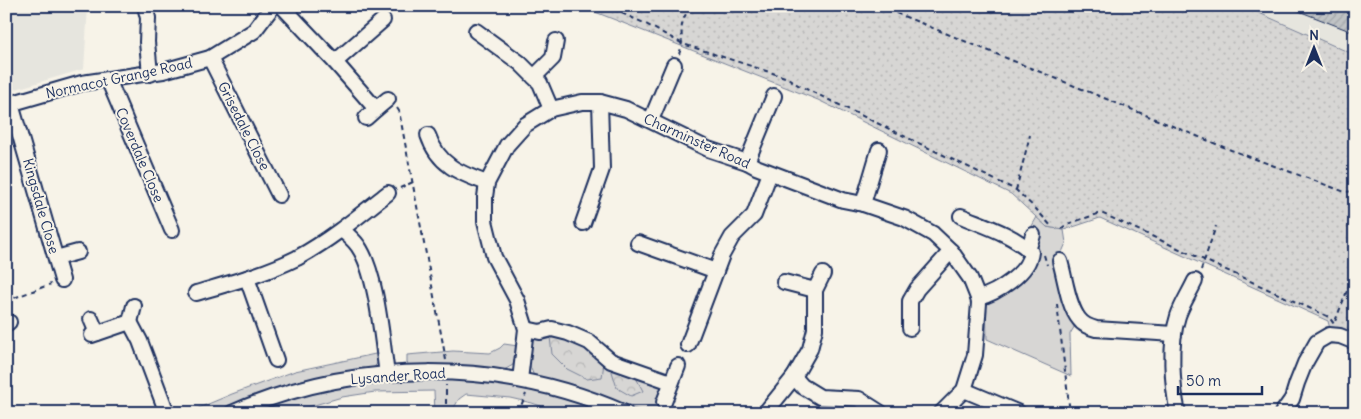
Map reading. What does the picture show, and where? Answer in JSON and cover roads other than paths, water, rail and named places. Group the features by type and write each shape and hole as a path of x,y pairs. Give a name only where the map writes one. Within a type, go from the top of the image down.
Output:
{"street":[{"path":"145,6 148,18 147,42 150,74"},
{"name":"Normacot Grange Road","path":"9,104 82,83 150,74 210,58 254,31 273,6"},
{"path":"282,6 335,62 371,113 388,98"},
{"path":"335,62 383,20"},
{"path":"476,31 520,63 540,83 551,109"},
{"path":"534,77 552,58 556,41"},
{"name":"Grisedale Close","path":"210,58 279,195"},
{"path":"651,120 674,65"},
{"name":"Coverdale Close","path":"108,80 172,230"},
{"path":"748,162 774,96"},
{"name":"Charminster Road","path":"524,381 526,330 517,300 494,257 484,222 487,183 507,145 525,125 551,109 582,102 600,102 626,109 708,149 748,162 770,173 843,200 863,204 904,218 932,234 951,251 970,278 978,298 975,355 964,390 941,413"},
{"path":"583,223 602,169 600,102"},
{"name":"Kingsdale Close","path":"9,104 62,280"},
{"path":"428,135 432,149 441,159 460,173 487,183"},
{"path":"863,204 879,150"},
{"path":"688,345 722,255 732,237 754,215 770,173"},
{"path":"196,293 247,278 297,258 342,230 388,193"},
{"path":"961,216 1009,236 1024,245 1030,252 1030,259 1027,265 1015,278 988,295 978,298"},
{"path":"342,230 359,248 367,265 377,308 387,374"},
{"path":"1028,250 1033,235"},
{"path":"638,243 716,271"},
{"path":"910,328 910,301 916,290 951,251"},
{"path":"56,258 78,252"},
{"path":"1054,263 1074,311 1080,321 1087,326 1096,330 1174,334"},
{"path":"765,413 794,377 810,349 815,329 815,290 823,274"},
{"path":"247,278 276,360"},
{"path":"1178,413 1173,390 1174,334 1178,315 1195,281"},
{"path":"784,282 815,290"},
{"path":"134,306 130,322 140,341 166,413"},
{"path":"91,319 94,334 130,322"},
{"path":"526,330 540,332 552,330 568,333 588,342 611,361 671,382"},
{"path":"1282,413 1292,399 1305,362 1317,342 1329,335 1340,336 1355,342"},
{"path":"664,402 678,366"},
{"name":"Lysander Road","path":"239,411 312,386 342,380 387,374 446,372 524,381 583,397 624,413"},
{"path":"794,377 802,386 820,396 859,399 881,413"},
{"path":"964,390 1019,413"}]}
